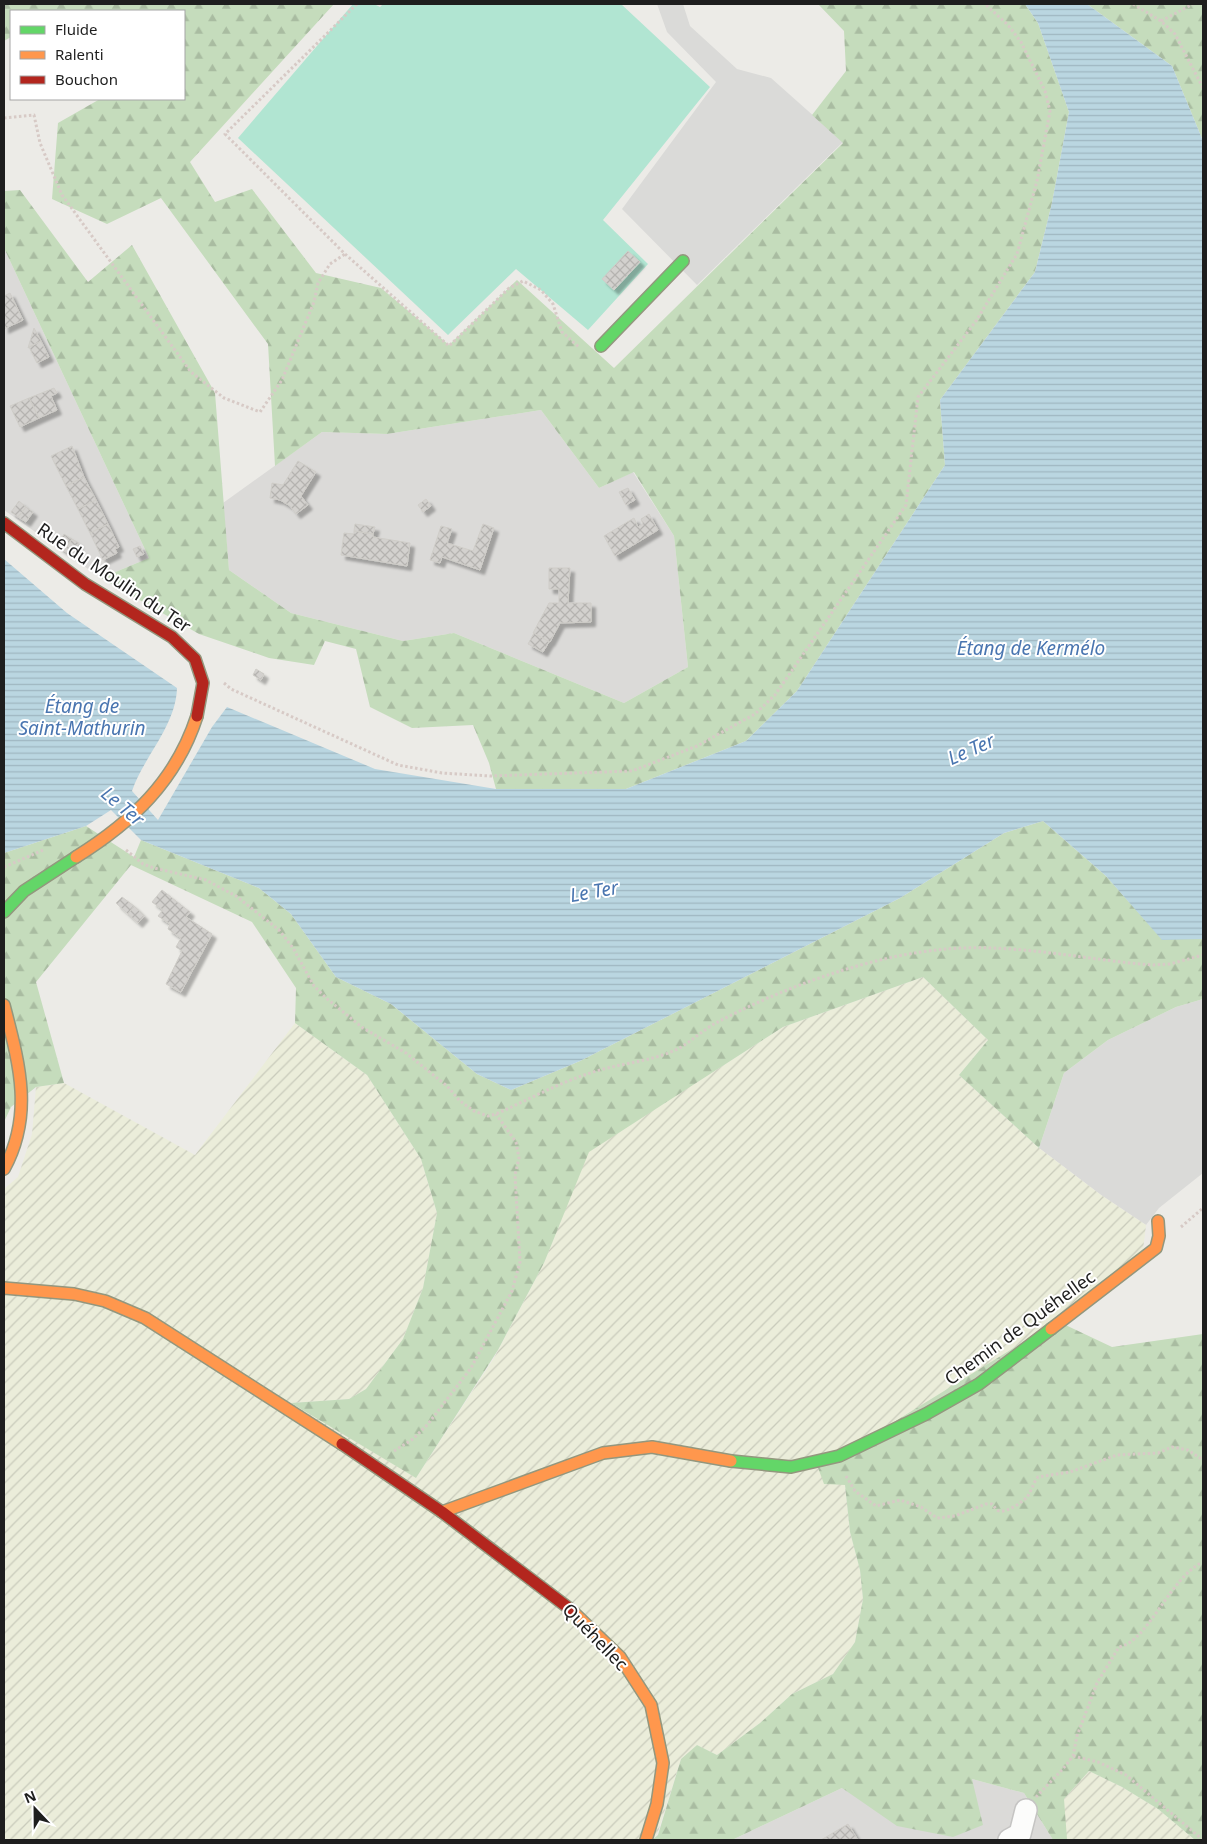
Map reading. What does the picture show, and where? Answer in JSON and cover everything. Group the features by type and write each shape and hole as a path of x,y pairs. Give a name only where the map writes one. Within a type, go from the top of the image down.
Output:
{"street":[{"path":"601,346 683,261"},
{"name":"Rue du Moulin du Ter","path":"4,524 85,584 172,637 188,650 195,659 203,683 197,718 183,749 162,785 148,802 111,835 24,891 4,912"},
{"path":"4,1005 17,1058 22,1092 21,1125 16,1144 4,1169"},
{"name":"Chemin de Quéhellec","path":"442,1512 603,1453 626,1448 652,1447 681,1450 768,1467 798,1466 839,1456 926,1414 980,1384 1156,1248 1158,1221"},
{"name":"Quéhellec","path":"4,1288 82,1295 105,1301 145,1318 378,1467 442,1512 566,1605 620,1657 652,1705 663,1763 657,1804 646,1840"},
{"path":"1009,1840 1020,1834 1026,1810"}],"path":[{"path":"357,4 225,134 346,254 449,346 509,288 523,281 541,290 553,304 562,332 583,351 601,346"},
{"path":"219,678 231,689 398,765 442,774 490,776 632,771 697,746 755,714 775,695 906,505 918,397 976,321 1017,254 1037,181 1050,111 1045,91 1021,42 1008,25 985,4"},
{"path":"1133,4 1161,22 1174,34 1203,88"},
{"path":"1161,22 1193,4"},
{"path":"4,118 34,115 40,143 62,195 191,372 224,398 260,412 282,380 314,302 318,283 330,264 346,254"},
{"path":"111,835 143,864 206,880 236,896 279,930 293,948 314,986 326,998 363,1028 406,1053 474,1111 488,1116 600,1070 646,1060 675,1050 713,1025 745,1009 864,963 897,955 949,948 1007,950 1067,954 1153,965 1170,964 1203,955"},
{"path":"378,1467 388,1455 414,1439 428,1424 471,1368 512,1291 520,1262 515,1175 519,1158 516,1142 496,1114"},
{"path":"839,1456 852,1486 865,1500 876,1506 900,1500 921,1507 936,1518 955,1516 986,1504 992,1504 1001,1511 1014,1506 1028,1497 1032,1485 1038,1477 1070,1472 1117,1455 1158,1453 1172,1446 1188,1450 1203,1460"},
{"path":"1026,1810 1073,1756 1077,1736 1097,1683 1119,1647 1126,1646 1138,1638 1153,1614 1183,1577 1203,1562"},
{"path":"1073,1756 1098,1762 1126,1775 1202,1840"}],"shaded area":[{"path":"657,4 683,4 690,26 737,69 771,78 843,142 697,285 622,209 716,82 667,32"},
{"path":"4,248 149,558 101,578 4,510"},
{"path":"541,410 599,488 633,472 674,536 688,667 624,703 454,633 403,641 291,613 229,570 223,503 322,432 387,434"},
{"path":"1203,999 1203,1173 1159,1208 1146,1225 1101,1195 1039,1148 1064,1073 1108,1040 1176,1007"},
{"path":"972,1779 1024,1793 1053,1840 732,1840 842,1788"}],"green space":[{"path":"4,4 334,4 190,162 215,202 252,189 316,273 381,288 449,345 517,280 614,368 843,143 812,115 846,71 844,31 818,4 1025,4 1038,23 1069,112 1052,203 1035,272 940,400 945,465 797,691 746,741 626,789 496,789 489,763 473,725 412,728 370,707 356,649 325,641 314,665 269,658 199,634 101,578 149,558 4,248 4,191 20,190 88,282 132,245 215,393 229,570 291,613 403,641 454,633 624,703 688,667 674,536 634,472 599,488 541,410 387,434 322,432 275,466 268,344 161,198 107,224 52,199 58,123 98,100 185,100 185,10 10,10 10,38 4,41"},
{"path":"353,4 374,4 380,7 383,4 621,4 710,87 603,220 648,264 588,330 516,269 448,335 238,138"},
{"path":"1087,4 1203,4 1203,141 1172,66"},
{"path":"1043,821 1106,876 1162,939 1203,939 1203,999 1176,1007 1108,1040 1064,1073 1039,1148 959,1075 988,1040 923,977 783,1027 589,1152 544,1263 498,1350 416,1478 291,1403 349,1399 366,1389 403,1339 423,1288 437,1213 421,1159 367,1075 295,1023 296,988 252,922 131,865 36,982 64,1083 36,1087 11,1107 4,1122 4,853 86,826 134,857 141,840 259,888 291,914 336,977 391,1004 477,1074 511,1090 580,1061 900,898 1004,833"},
{"path":"923,977 988,1040 959,1075 1039,1148 1101,1195 1146,1225 1143,1250 845,1485 850,1532 860,1570 863,1599 855,1642 833,1674 792,1694 760,1723 717,1755 697,1745 681,1759 657,1835 652,1840 4,1840 4,1189 18,1177 32,1134 36,1087 64,1083 195,1155 295,1023 367,1075 421,1159 437,1213 423,1288 403,1339 366,1389 349,1399 292,1403 416,1478 494,1358 544,1263 588,1152 783,1027"},
{"path":"1057,1321 1112,1347 1203,1334 1203,1840 1195,1840 1158,1809 1122,1787 1089,1771 1064,1799 1067,1839 1053,1840 1024,1793 972,1779 983,1825 953,1837 897,1826 842,1788 732,1840 652,1840 658,1835 681,1759 697,1745 717,1755 760,1723 792,1694 833,1674 855,1642 863,1599 860,1570 850,1532 845,1485 824,1484 817,1465 839,1456"},
{"path":"1089,1771 1122,1787 1158,1809 1195,1840 1056,1840 1064,1799"}],"water":[{"name":"Étang de Kermélo","path":"1025,4 1087,4 1172,66 1203,141 1203,939 1162,940 1106,876 1043,821 1004,833 900,898 580,1061 511,1090 477,1074 391,1004 336,977 291,914 259,888 141,840 111,810 86,826 4,853 4,559 67,613 177,688 171,715 132,791 158,820 212,727 227,707 375,769 496,789 626,789 746,741 797,691 945,465 940,400 1035,272 1052,203 1069,112 1038,23"}],"building":[{"path":"628,251 640,262 614,290 602,279"},
{"path":"10,293 23,320 4,329 4,296"},
{"path":"34,328 41,341 28,348"},
{"path":"41,341 49,357 37,363 29,347"},
{"path":"54,388 57,393 51,396 57,410 39,418 29,398"},
{"path":"29,398 39,418 20,427 10,406"},
{"path":"72,446 84,477 66,486 51,456"},
{"path":"298,461 316,472 301,496 308,505 296,514 290,506 280,500 270,498 272,483 283,485"},
{"path":"84,477 96,500 78,509 66,486"},
{"path":"628,488 635,500 626,505 619,492"},
{"path":"426,499 431,506 423,512 418,505"},
{"path":"96,500 108,524 90,533 78,509"},
{"path":"19,501 26,507 18,517 11,512"},
{"path":"26,507 33,512 26,522 18,517"},
{"path":"649,514 658,530 615,556 604,536 634,518 638,527 643,524 641,519"},
{"path":"108,524 119,547 115,549 117,553 103,560 90,533"},
{"path":"355,524 375,527 373,534 354,531"},
{"path":"483,524 494,528 480,570 442,557 440,563 430,560 441,526 452,529 447,543 473,551"},
{"path":"354,531 373,534 373,537 410,543 407,566 341,555 344,533 354,534"},
{"path":"64,534 72,539 64,551 57,546"},
{"path":"72,539 79,543 72,555 64,551"},
{"path":"140,546 144,554 137,557 133,549"},
{"path":"549,568 570,568 568,603 591,603 591,622 560,623 550,642 533,633 549,603 559,603 559,589 549,589"},
{"path":"534,633 549,642 543,652 528,644"},
{"path":"256,669 264,674 261,680 253,675"},
{"path":"162,890 190,912 186,917 212,934 181,992 166,984 182,951 176,947 181,938 168,929 170,924 158,916 163,910 152,902"},
{"path":"122,897 134,906 128,914 116,903"},
{"path":"134,906 144,916 138,923 128,914"},
{"path":"848,1824 858,1840 821,1840"}],"traffic: fast":[{"path":"601,346 683,261"},
{"path":"4,912 24,891 76,857"},
{"path":"731,1461 791,1467 839,1456 926,1414 979,1384 1051,1329"}],"traffic: slow":[{"path":"76,857 116,829 150,798 177,761 197,716"},
{"path":"4,1005 15,1047 21,1088 19,1128 13,1149 4,1169"},
{"path":"1051,1329 1156,1248 1159,1236 1158,1221"},
{"path":"4,1288 74,1294 105,1301 145,1318 342,1444"},
{"path":"442,1512 603,1453 652,1447 731,1461"},
{"path":"570,1609 620,1657 651,1705 663,1763 657,1804 646,1840"}],"traffic: jam":[{"path":"4,523 85,584 172,637 195,659 203,683 197,716"},
{"path":"342,1444 442,1512 570,1609"}],"water label":[{"name":"Étang de Saint-Mathurin","path":"82,717"},
{"name":"Le Ter","path":"971,749"},
{"name":"Le Ter","path":"123,806"},
{"name":"Le Ter","path":"594,891"}]}
